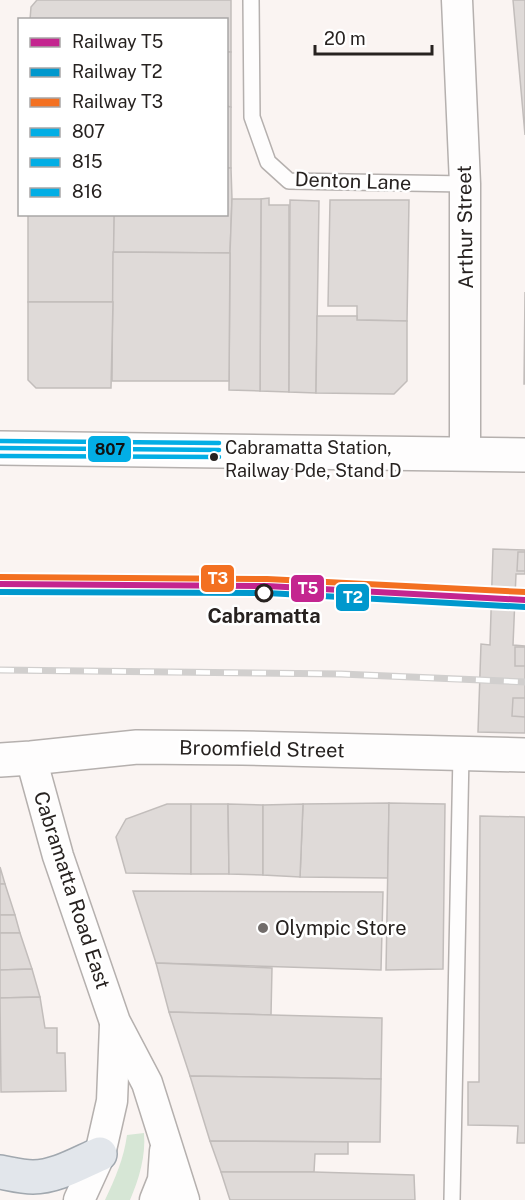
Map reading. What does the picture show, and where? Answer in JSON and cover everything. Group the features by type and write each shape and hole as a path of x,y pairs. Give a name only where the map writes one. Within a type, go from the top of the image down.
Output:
{"main road":[{"path":"0,448 525,455"},
{"name":"Broomfield Street","path":"15,759 137,747 525,754"},
{"path":"0,1172 32,1177 49,1175 100,1154"}],"street":[{"name":"Arthur Street","path":"457,0 465,183 465,454"},
{"name":"Cabramatta Road East","path":"15,759 58,856 115,1022 147,1083 184,1200"},
{"name":"Cabramatta Road East","path":"80,1200 100,1154 112,1101 115,1022"},
{"name":"Cabramatta Road East","path":"155,1200 163,1180 165,1142"}],"lane":[{"name":"Denton Lane","path":"251,0 252,117 268,162 289,182 465,183"},
{"path":"452,1200 461,754"}],"green space":[{"path":"144,1133 141,1167 130,1200 105,1200 119,1168 127,1135"}],"building":[{"path":"37,0 231,0 231,52 228,52 228,18 30,18 31,7"},
{"path":"513,0 525,0 525,135"},
{"path":"228,52 231,52 231,107 228,106"},
{"path":"228,106 231,107 231,168 228,168"},
{"path":"228,168 231,168 230,253 113,252 114,216 228,216"},
{"path":"269,198 269,205 289,205 289,392 260,391 261,199"},
{"path":"232,199 261,199 260,391 229,390"},
{"path":"290,200 319,201 316,393 289,392"},
{"path":"330,200 409,200 407,321 357,320 357,306 328,306"},
{"path":"28,216 114,216 113,302 28,302"},
{"path":"113,252 230,253 229,381 112,381"},
{"path":"525,292 525,384 524,384"},
{"path":"28,302 113,302 111,388 36,388 28,380"},
{"path":"317,316 357,316 357,320 407,321 407,381 394,394 316,393"},
{"path":"493,549 525,550 525,574 516,574 513,645 525,646 525,733 478,732 481,644 490,645"},
{"path":"518,552 525,552 525,571 517,571"},
{"path":"515,647 525,647 525,666 515,666"},
{"path":"513,698 525,698 525,717 512,716"},
{"path":"389,803 388,878 300,877 303,804"},
{"path":"389,803 445,804 443,969 386,970"},
{"path":"167,804 191,804 191,874 126,873 116,837 126,819"},
{"path":"191,804 228,804 229,874 191,874"},
{"path":"228,804 263,805 263,875 229,874"},
{"path":"303,804 300,877 263,875 263,805"},
{"path":"480,816 525,817 525,1143 517,1143 518,1126 468,1125 468,1082 479,1082"},
{"path":"0,867 5,884 0,884"},
{"path":"0,884 5,884 15,915 0,915"},
{"name":"Olympic Store","path":"133,891 383,892 381,970 156,963"},
{"path":"0,915 15,915 20,933 0,933"},
{"path":"0,933 20,933 32,969 0,970"},
{"path":"156,963 272,968 271,1015 169,1012"},
{"path":"32,969 40,997 0,998 0,970"},
{"path":"40,997 45,1028 57,1028 57,1053 65,1053 66,1091 1,1092 0,998"},
{"path":"169,1012 382,1018 381,1079 190,1076"},
{"path":"190,1076 381,1079 380,1142 210,1141"},
{"path":"210,1141 348,1142 348,1154 315,1154 314,1172 221,1172"},
{"path":"221,1172 414,1175 415,1200 230,1200"}],"railway":[{"path":"0,670 341,674 525,682"}],"rail line":[{"name":"T3","path":"0,577 267,579 525,592"},
{"name":"T5","path":"0,584 267,586 525,600"},
{"name":"T2","path":"0,592 267,593 525,607"}],"transit line":[{"name":"816","path":"0,441 219,443"},
{"name":"807","path":"0,448 219,450"},
{"name":"815","path":"0,456 219,457"}],"place":[{"name":"Cabramatta Station, Railway Pde, Stand D","path":"214,457"},
{"name":"Cabramatta","path":"264,593"},
{"name":"Olympic Store","path":"263,928"}]}
